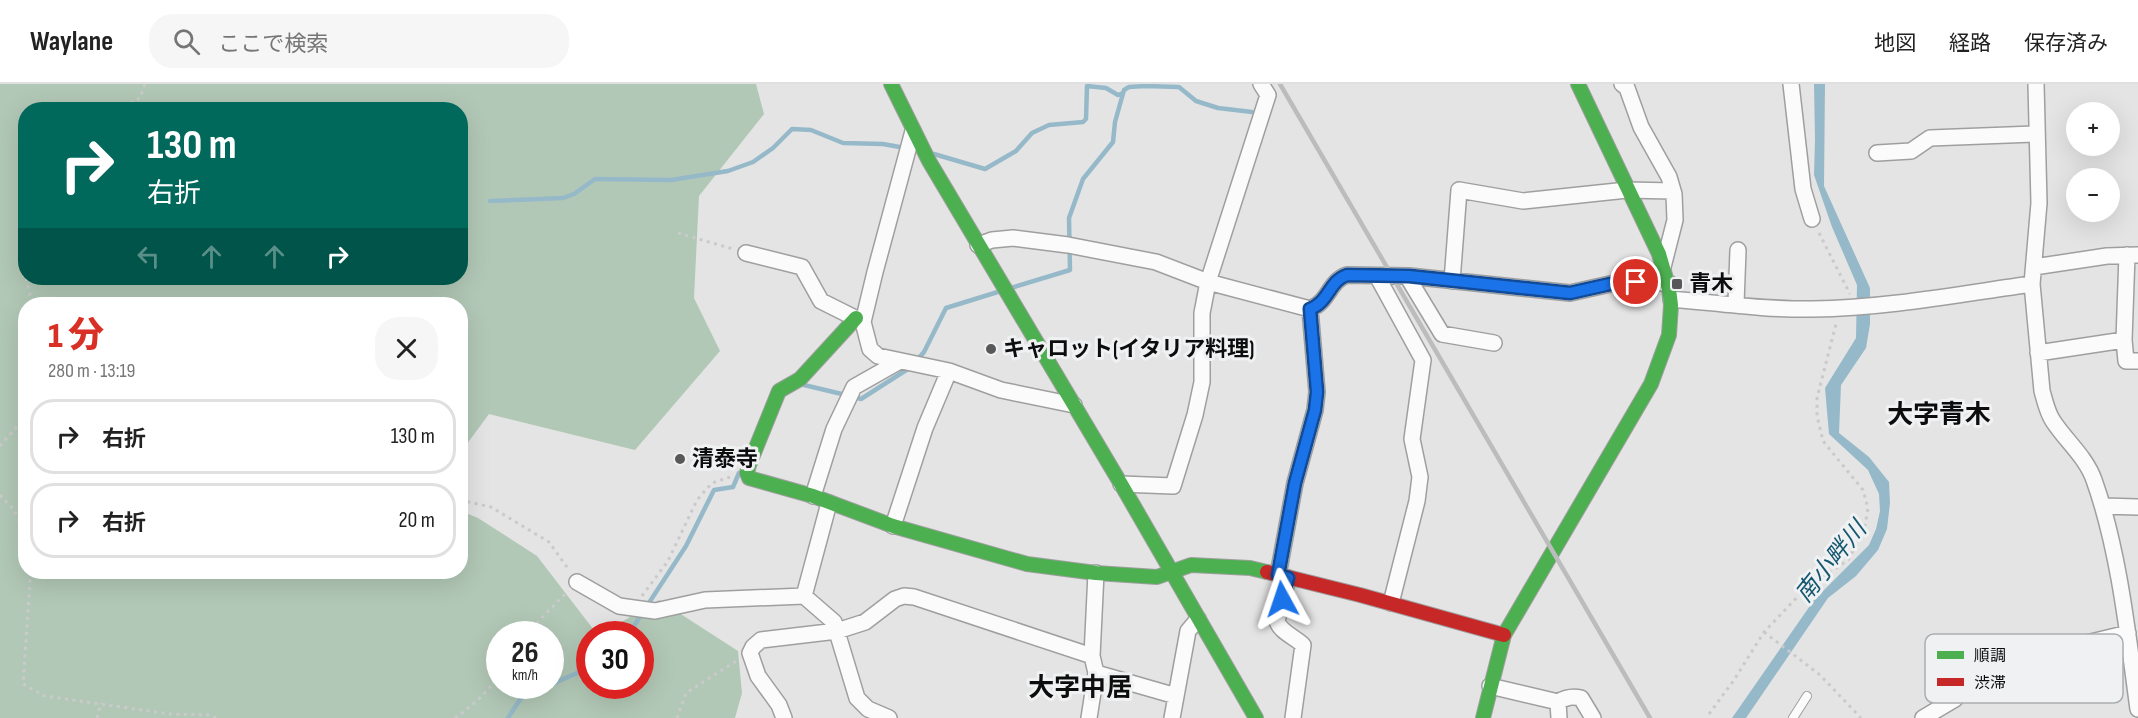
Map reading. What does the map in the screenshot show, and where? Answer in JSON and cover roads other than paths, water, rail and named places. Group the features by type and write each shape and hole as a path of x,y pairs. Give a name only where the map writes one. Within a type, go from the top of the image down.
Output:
{"street":[{"path":"891,84 913,131 978,245 1257,718"},
{"path":"1121,484 1173,486 1195,416 1202,382 1202,313 1208,282 1268,95 1262,84"},
{"path":"1483,718 1504,635 1651,384 1667,342 1671,319 1669,283 1664,267 1578,84"},
{"path":"1622,84 1627,88 1641,128 1670,177 1675,220 1664,267"},
{"path":"1791,84 1803,189 1812,219"},
{"path":"2036,84 2039,203 2032,284 2037,353 2046,406 2052,420 2080,454 2093,477 2103,506 2131,613 2128,633 2138,709"},
{"path":"913,131 860,320 800,379 779,391 749,465 747,472 749,478 813,496 893,526 1027,564 1096,573 1157,577 1191,565 1250,568 1391,603 1504,635"},
{"path":"1877,153 1911,151 1930,138 2037,134"},
{"path":"1452,280 1459,190 1523,201 1627,190 1673,191"},
{"path":"978,245 992,240 1013,238 1068,245 1156,262 1208,282 1310,309 1319,305 1339,278 1347,275 1407,276 1570,293 1619,282 1669,283"},
{"path":"1736,304 1738,250"},
{"path":"746,254 802,267 821,301 860,320 870,349 878,356 949,371 1002,390 1074,405"},
{"path":"2034,267 2107,256 2133,255 2124,340 2126,361 2138,361"},
{"path":"1377,276 1423,360 1412,439 1420,477 1417,501 1391,603"},
{"path":"1407,276 1442,334 1494,343"},
{"path":"1671,299 1790,310 1876,305 2032,284"},
{"path":"1293,718 1303,645 1278,626 1277,621 1295,483 1315,410 1317,392 1310,309"},
{"path":"2037,353 2124,340"},
{"path":"813,496 834,429 854,387 900,361"},
{"path":"893,526 925,428 949,371"},
{"path":"804,596 829,503"},
{"path":"2103,506 2138,507"},
{"path":"1089,718 1096,673 1092,656 1096,573"},
{"path":"577,582 619,606 655,611 705,600 804,596 834,622 857,698 868,709 889,718"},
{"path":"784,718 779,705 758,676 750,653 753,647 761,640 837,632 865,622 886,604 904,596 914,597 1092,656"},
{"path":"1172,718 1188,631 1198,619"},
{"path":"2123,634 2128,633"},
{"path":"1096,673 1176,696"},
{"path":"1490,686 1558,702 1572,696 1581,698 1593,718"},
{"path":"1558,702 1559,718"},
{"path":"1923,718 1948,703"}],"lane":[{"path":"1793,718 1807,696"}],"water":[{"path":"1814,84 1825,84 1824,186 1870,288 1870,324 1866,348 1841,385 1839,433 1869,457 1889,482 1890,503 1887,529 1878,550 1856,576 1828,598 1746,718 1732,718 1814,600 1869,545 1880,511 1879,494 1868,470 1829,434 1825,388 1856,338 1857,285 1832,227 1814,175"}],"waterway":[{"path":"934,154 985,169 1016,151 1032,133 1049,125 1083,122 1086,119 1087,86 1106,88 1118,95 1123,93"},
{"path":"1011,288 1070,270 1069,218 1083,179 1113,142 1115,122 1124,90 1129,87 1145,86 1179,87 1196,101 1218,108 1252,112"},
{"path":"490,201 563,198 574,194 595,179 671,180 728,171 753,162 773,148 792,129 811,130 843,143 883,144 905,148"},
{"path":"916,361 924,352 946,308 1001,291"},
{"path":"854,397 861,399 911,367"},
{"path":"804,385 846,395"},
{"path":"637,621 686,546 714,490 733,487 739,473"},
{"path":"564,679 576,674"},
{"path":"508,718 520,699"}],"railway":[{"path":"1280,84 1650,718"}],"place":[{"name":"青木","path":"1677,284"},
{"name":"キャロット(イタリア料理)","path":"991,349"},
{"name":"清泰寺","path":"680,459"}],"district":[{"name":"大字青木","path":"1939,415"},
{"name":"大字中居","path":"1080,688"}],"water label":[{"name":"南小畔川","path":"1831,562"}]}
